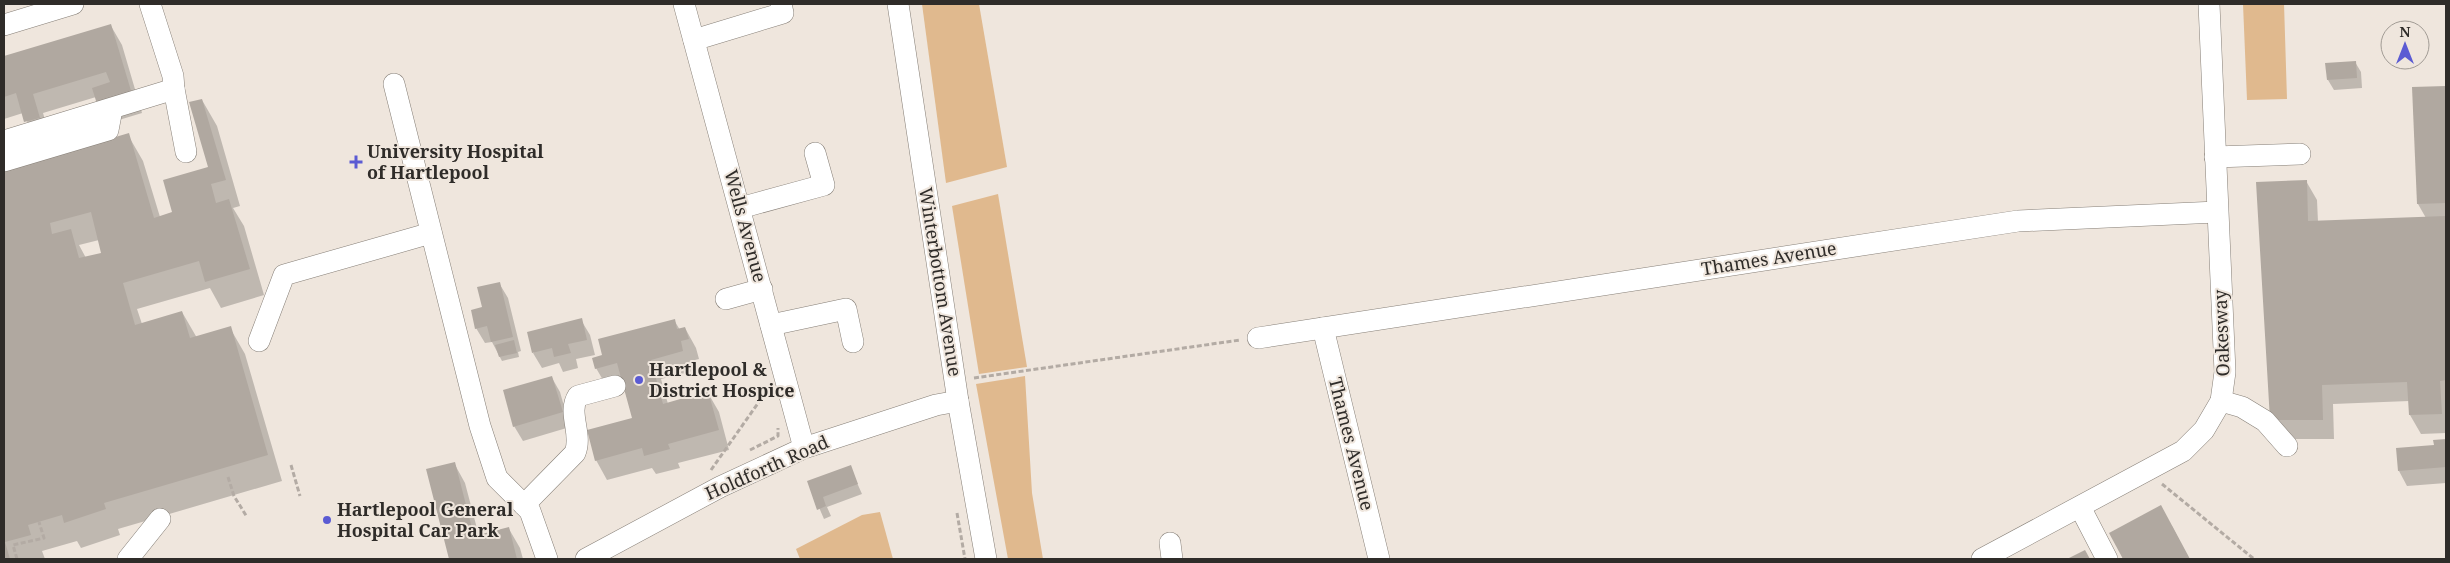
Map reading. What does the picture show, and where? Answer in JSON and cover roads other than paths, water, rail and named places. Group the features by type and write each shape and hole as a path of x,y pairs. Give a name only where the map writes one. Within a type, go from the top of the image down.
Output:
{"street":[{"path":"4,25 73,4"},
{"path":"150,4 173,76 186,152"},
{"name":"Wells Avenue","path":"684,4 804,448"},
{"path":"694,40 783,12 781,4"},
{"name":"Winterbottom Avenue","path":"898,4 958,401 986,559"},
{"name":"Oakesway","path":"1982,559 2183,451 2204,430 2221,401 2225,372 2209,4"},
{"path":"394,84 480,426 497,478 530,511 547,559"},
{"path":"4,141 174,89"},
{"path":"4,161 108,130 112,109"},
{"path":"740,208 824,185 815,153"},
{"path":"2215,157 2300,154"},
{"name":"Thames Avenue","path":"1258,338 2018,221 2217,212"},
{"path":"259,342 284,275 431,233"},
{"path":"726,299 762,289"},
{"path":"772,325 846,309 854,342"},
{"name":"Thames Avenue","path":"1323,328 1379,559"},
{"path":"524,505 575,453 578,446 578,430 573,408 578,396 615,386"},
{"name":"Holdforth Road","path":"586,559 720,487 804,448 936,405 958,401"},
{"path":"2221,401 2242,407 2265,421 2287,446"},
{"path":"2080,506 2107,559"},
{"path":"128,559 160,518"}],"place":[{"name":"University Hospital of Hartlepool","path":"356,162"},
{"name":"Hartlepool & District Hospice","path":"639,380"},
{"name":"Hartlepool General Hospital Car Park","path":"327,520"}]}
